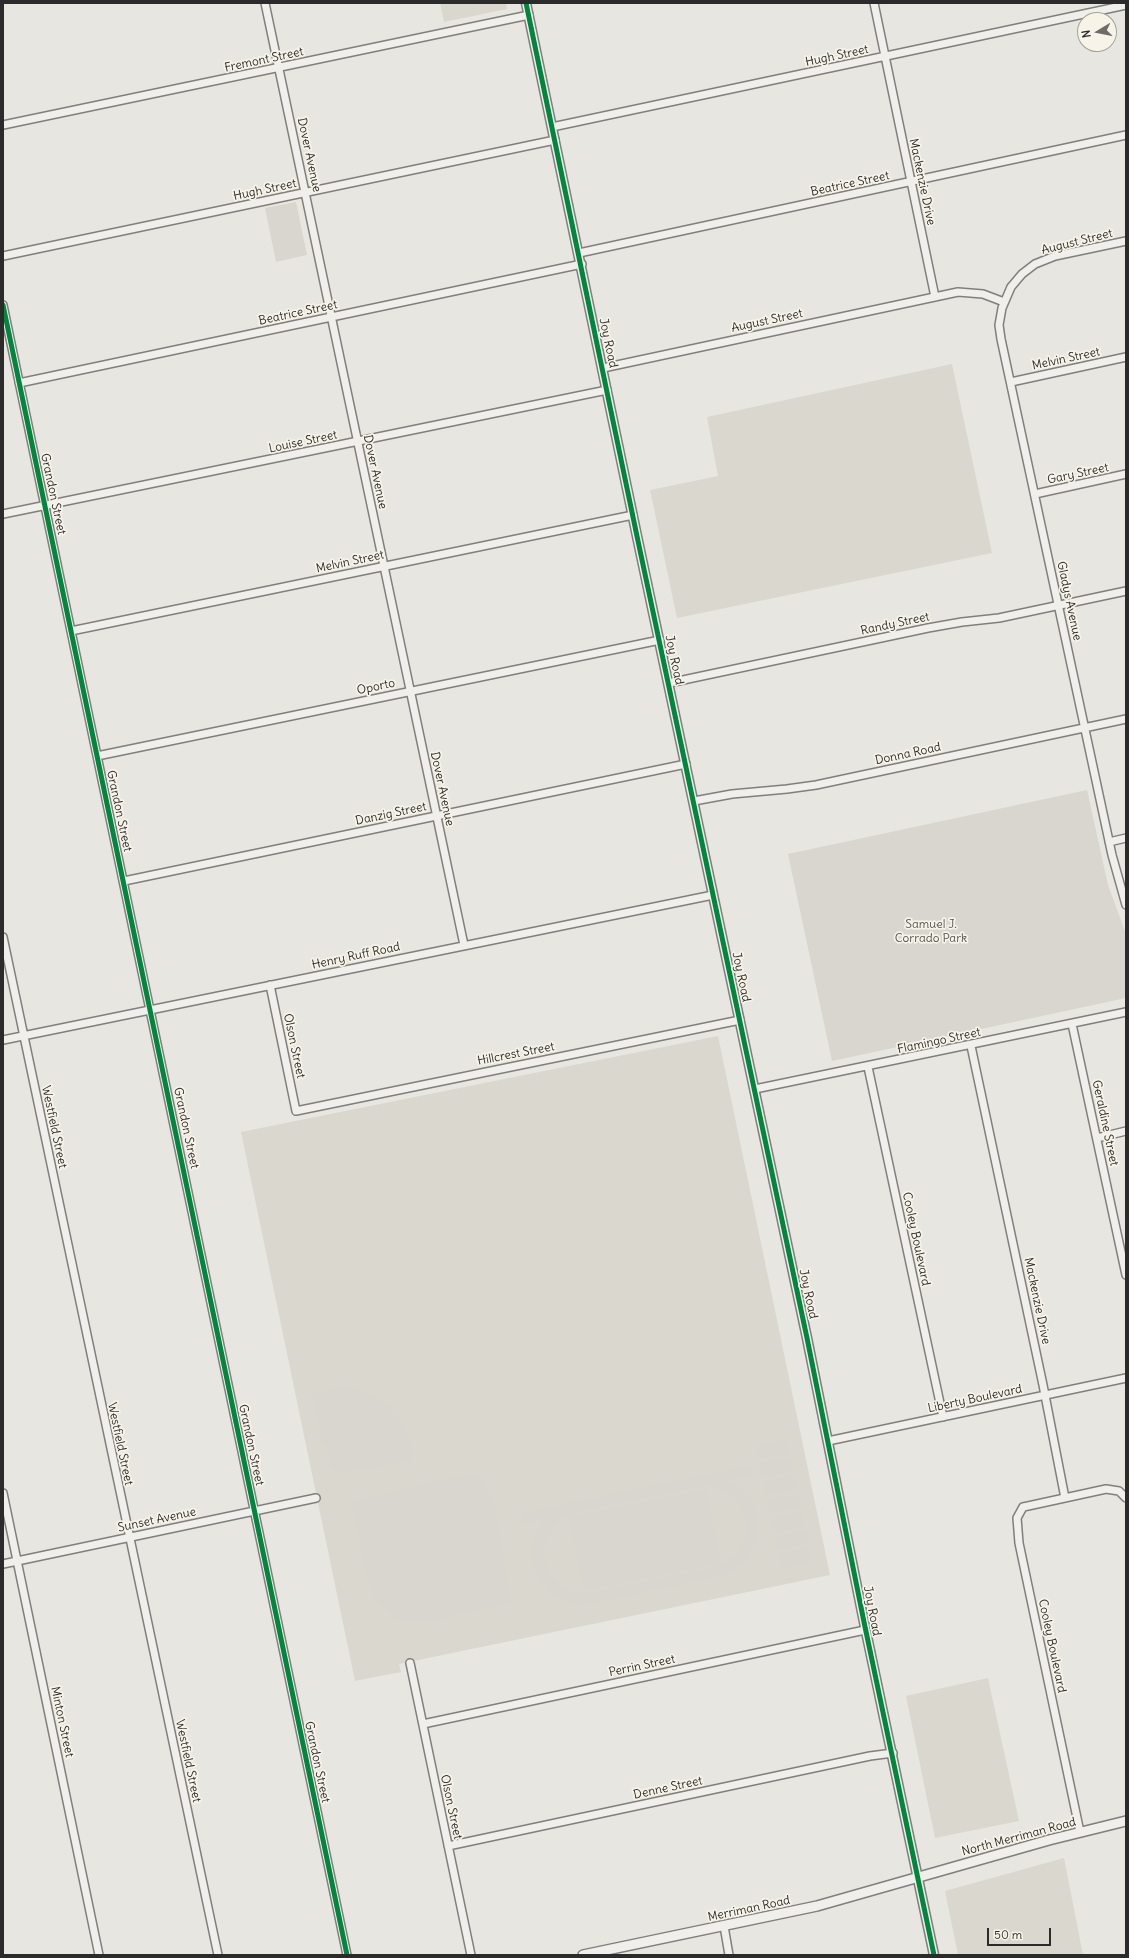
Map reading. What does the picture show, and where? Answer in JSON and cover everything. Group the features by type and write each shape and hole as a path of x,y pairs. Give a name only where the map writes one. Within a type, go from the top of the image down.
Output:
{"main road":[{"name":"North Merriman Road","path":"918,1877 1080,1832 1126,1821"},
{"name":"Merriman Road","path":"583,1955 837,1901 918,1877"}],"street":[{"name":"Dover Avenue","path":"266,3 464,945"},
{"name":"Joy Road","path":"526,3 755,1089 828,1441 865,1630 893,1753 934,1955"},
{"name":"Mackenzie Drive","path":"874,3 935,296"},
{"name":"Hugh Street","path":"552,127 1126,5"},
{"name":"Fremont Street","path":"3,125 529,15"},
{"name":"Beatrice Street","path":"579,253 1126,135"},
{"name":"Hugh Street","path":"3,256 555,140"},
{"name":"August Street","path":"1004,302 1016,281 1035,264 1055,256 1126,241"},
{"name":"Beatrice Street","path":"19,382 332,318 582,264"},
{"path":"935,296 958,292 972,292 991,296 1004,302"},
{"name":"August Street","path":"603,368 935,296"},
{"name":"Gladys Avenue","path":"1004,302 1000,320 1000,339 1011,382 1109,842 1126,905"},
{"name":"Grandon Street","path":"3,305 347,1955"},
{"name":"Melvin Street","path":"1011,382 1126,357"},
{"name":"Louise Street","path":"3,514 608,390"},
{"name":"Gary Street","path":"1035,494 1126,474"},
{"name":"Melvin Street","path":"71,631 633,515"},
{"name":"Randy Street","path":"669,683 928,628 999,618 1126,592"},
{"name":"Oporto","path":"97,756 660,640"},
{"name":"Donna Road","path":"694,801 732,794 816,785 1126,719"},
{"name":"Danzig Street","path":"124,881 686,764"},
{"path":"1109,842 1126,838"},
{"name":"Henry Ruff Road","path":"3,1040 713,895"},
{"name":"Westfield Street","path":"3,936 218,1955"},
{"name":"Olson Street","path":"270,985 296,1111"},
{"name":"Flamingo Street","path":"755,1089 971,1046 1126,1012"},
{"name":"Hillcrest Street","path":"296,1111 740,1020"},
{"name":"Geraldine Street","path":"1072,1024 1126,1275"},
{"name":"Mackenzie Drive","path":"971,1046 1065,1498"},
{"name":"Cooley Boulevard","path":"868,1067 943,1417"},
{"path":"1097,1138 1126,1131"},
{"name":"Liberty Boulevard","path":"828,1441 1126,1378"},
{"path":"1065,1498 1110,1489 1119,1491 1126,1498"},
{"name":"Minton Street","path":"3,1493 99,1955"},
{"name":"Sunset Avenue","path":"3,1564 316,1498"},
{"name":"Cooley Boulevard","path":"1065,1498 1023,1507 1016,1518 1016,1524 1080,1832"},
{"name":"Perrin Street","path":"423,1724 865,1630"},
{"name":"Olson Street","path":"410,1663 471,1955"},
{"name":"Denne Street","path":"448,1846 862,1758 893,1753"},
{"path":"724,1926 729,1955"}],"shaded area":[{"path":"440,3 506,3 507,9 444,22"},
{"path":"952,364 992,553 677,618 650,490 718,476 707,417"},
{"path":"718,1036 830,1575 399,1664 401,1672 355,1681 241,1132"},
{"path":"988,1678 1019,1821 935,1838 906,1696"},
{"path":"1064,1858 1083,1955 958,1955 945,1891"}],"green space":[{"path":"296,202 307,255 276,262 265,208"},
{"name":"Samuel J. Corrado Park","path":"1087,790 1108,885 1126,934 1126,998 832,1061 788,854"},
{"path":"341,1388 353,1389 369,1394 390,1408 407,1432 411,1447 412,1460 360,1471 359,1468 338,1472 331,1467 327,1445 323,1446 313,1393"},
{"path":"786,1439 789,1453 759,1459 756,1445"},
{"path":"790,1457 793,1471 763,1477 760,1463"},
{"path":"749,1466 751,1476 728,1481 740,1488 752,1503 757,1519 757,1537 747,1558 731,1572 720,1576 580,1604 565,1601 557,1597 549,1591 539,1578 534,1567 532,1549 536,1532 545,1519 523,1523 521,1513","holes":["704,1486 711,1486 726,1491 739,1503 745,1514 747,1529 744,1544 734,1557 726,1563 715,1567 588,1593 577,1593 565,1588 556,1581 548,1571 544,1559 545,1544 552,1528 563,1517 576,1512"]},
{"path":"477,1474 484,1480 487,1494 493,1499 511,1603 429,1621 412,1622 398,1619 375,1598 368,1583 352,1502 453,1477 459,1478"},
{"path":"794,1475 797,1489 767,1495 764,1482"},
{"path":"706,1489 721,1563 584,1591 569,1517"},
{"path":"797,1494 800,1507 771,1514 768,1500"},
{"path":"801,1512 804,1526 774,1532 771,1518"},
{"path":"805,1530 808,1544 778,1550 775,1536"},
{"path":"808,1548 811,1562 782,1568 779,1555"}],"cycle path":[{"path":"526,3 638,541 807,1338 864,1622 934,1955"},
{"path":"3,305 347,1955"}]}
